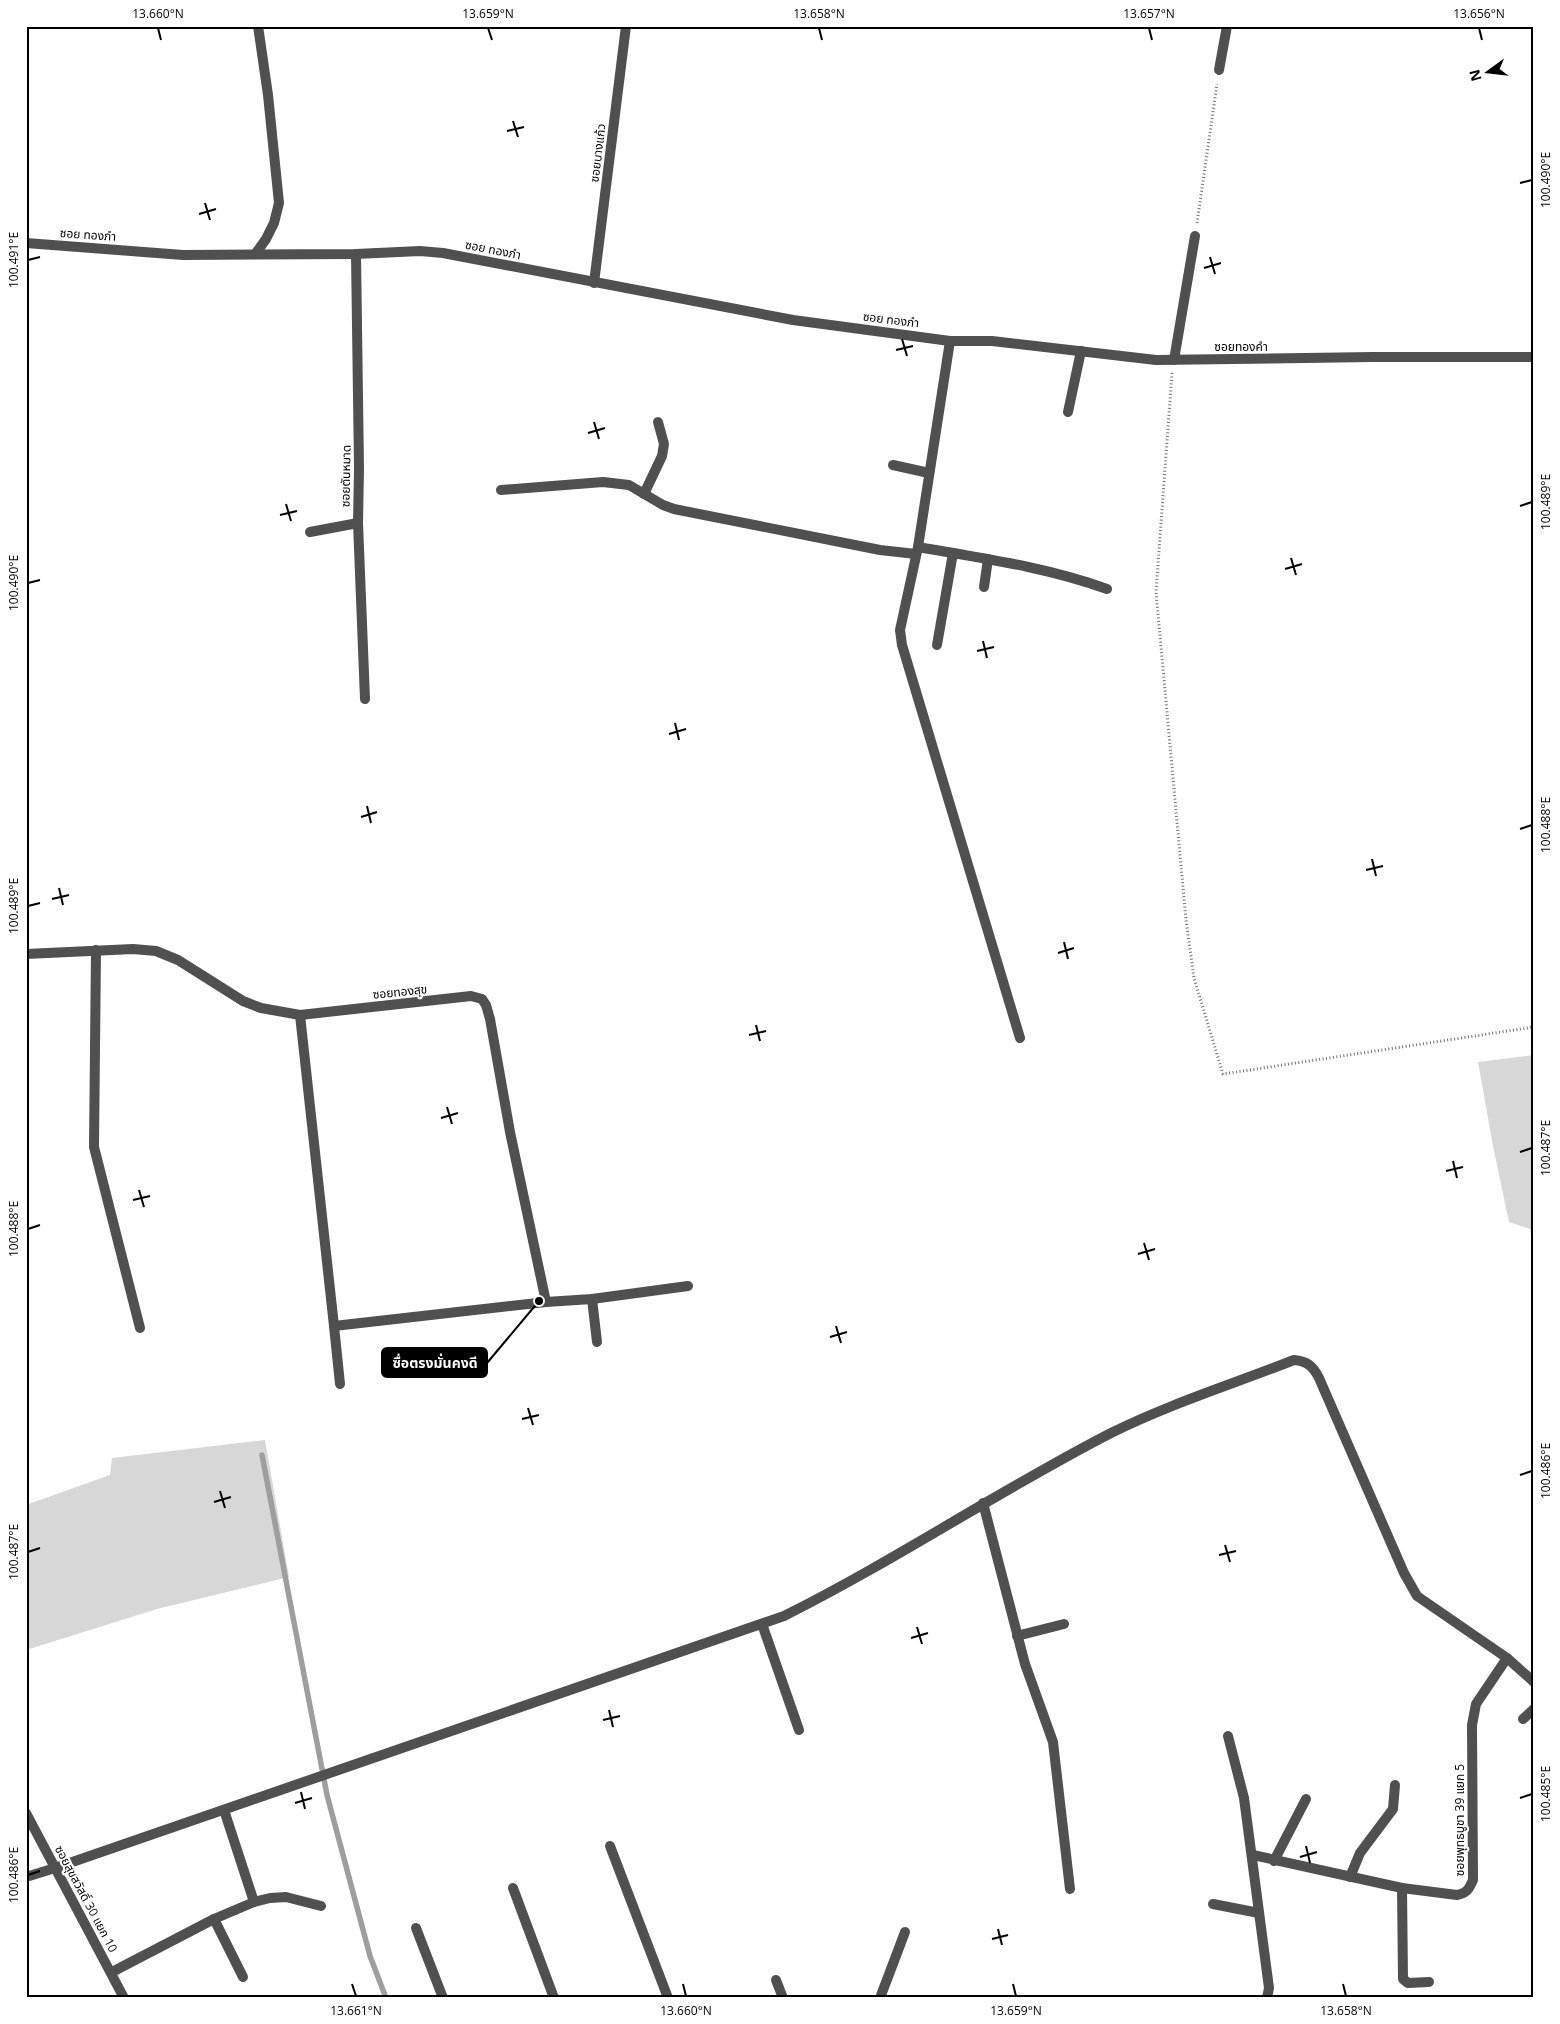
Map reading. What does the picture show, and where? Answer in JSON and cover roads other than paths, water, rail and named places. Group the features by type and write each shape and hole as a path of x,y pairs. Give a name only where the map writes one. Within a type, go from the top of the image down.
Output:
{"street":[{"path":"256,253 274,223 279,203 268,95 258,26"},
{"name":"ซอยบางแก้ว","path":"594,283 626,26"},
{"path":"1219,70 1227,26"},
{"path":"1174,360 1195,236"},
{"name":"ซอย ทองภํา","path":"26,243 183,255 256,253 356,254 420,251 444,253 793,320 950,340"},
{"name":"ซอยตันหมาด","path":"356,254 358,523 365,699"},
{"path":"950,340 917,550 900,630 902,645 1020,1038"},
{"name":"ซอยทองคำ","path":"950,340 992,341 1156,360 1534,357"},
{"path":"1068,412 1081,351"},
{"path":"644,494 662,456 664,444 658,422"},
{"path":"893,465 929,473"},
{"path":"502,490 603,482 629,486 674,509 880,550 917,550 988,559 1056,574 1107,589"},
{"path":"310,532 358,523"},
{"path":"937,645 952,553"},
{"path":"984,588 988,559"},
{"name":"ซอยทองสุข","path":"26,954 133,949 156,951 178,960 242,1000 261,1008 300,1015 471,996 482,999 490,1019 510,1132 546,1302"},
{"path":"96,950 94,1147 140,1328"},
{"path":"300,1015 340,1384"},
{"path":"334,1326 546,1302 592,1299 688,1286"},
{"path":"592,1299 597,1342"},
{"path":"26,1878 784,1616 824,1596 984,1503 1112,1433 1150,1416 1294,1360 1303,1361 1313,1367 1320,1378 1404,1573 1417,1596 1507,1658 1534,1682"},
{"path":"984,1503 1025,1664 1053,1742 1070,1889"},
{"path":"762,1624 799,1730"},
{"path":"1018,1636 1064,1624"},
{"name":"ซอยพุทธบูชา 39 แยก 5","path":"1253,1855 1402,1888 1456,1895 1464,1894 1469,1889 1473,1880 1472,1726 1476,1704 1507,1658"},
{"path":"1523,1719 1534,1709"},
{"path":"1228,1736 1244,1798 1253,1855 1269,1988 1267,1998"},
{"path":"1350,1877 1360,1853 1393,1808 1395,1785"},
{"path":"1274,1861 1306,1799"},
{"path":"224,1810 254,1902"},
{"name":"ซอยสุขสวัสดิ์ 30 แยก 10","path":"26,1813 112,1972 124,1998"},
{"path":"610,1846 668,1998"},
{"path":"513,1888 554,1998"},
{"path":"1402,1888 1403,1979 1408,1983 1429,1982"},
{"path":"112,1972 214,1920 254,1902 270,1898 286,1898 321,1906"},
{"path":"1213,1904 1259,1914"},
{"path":"214,1920 243,1977"},
{"path":"416,1928 443,1998"},
{"path":"880,1998 906,1932"},
{"path":"776,1980 783,1998"}],"waterway":[{"path":"262,1455 327,1795 370,1956 386,1998"}],"place":[{"name":"ซื่อตรงมั่นคงดี","path":"539,1301"}]}
